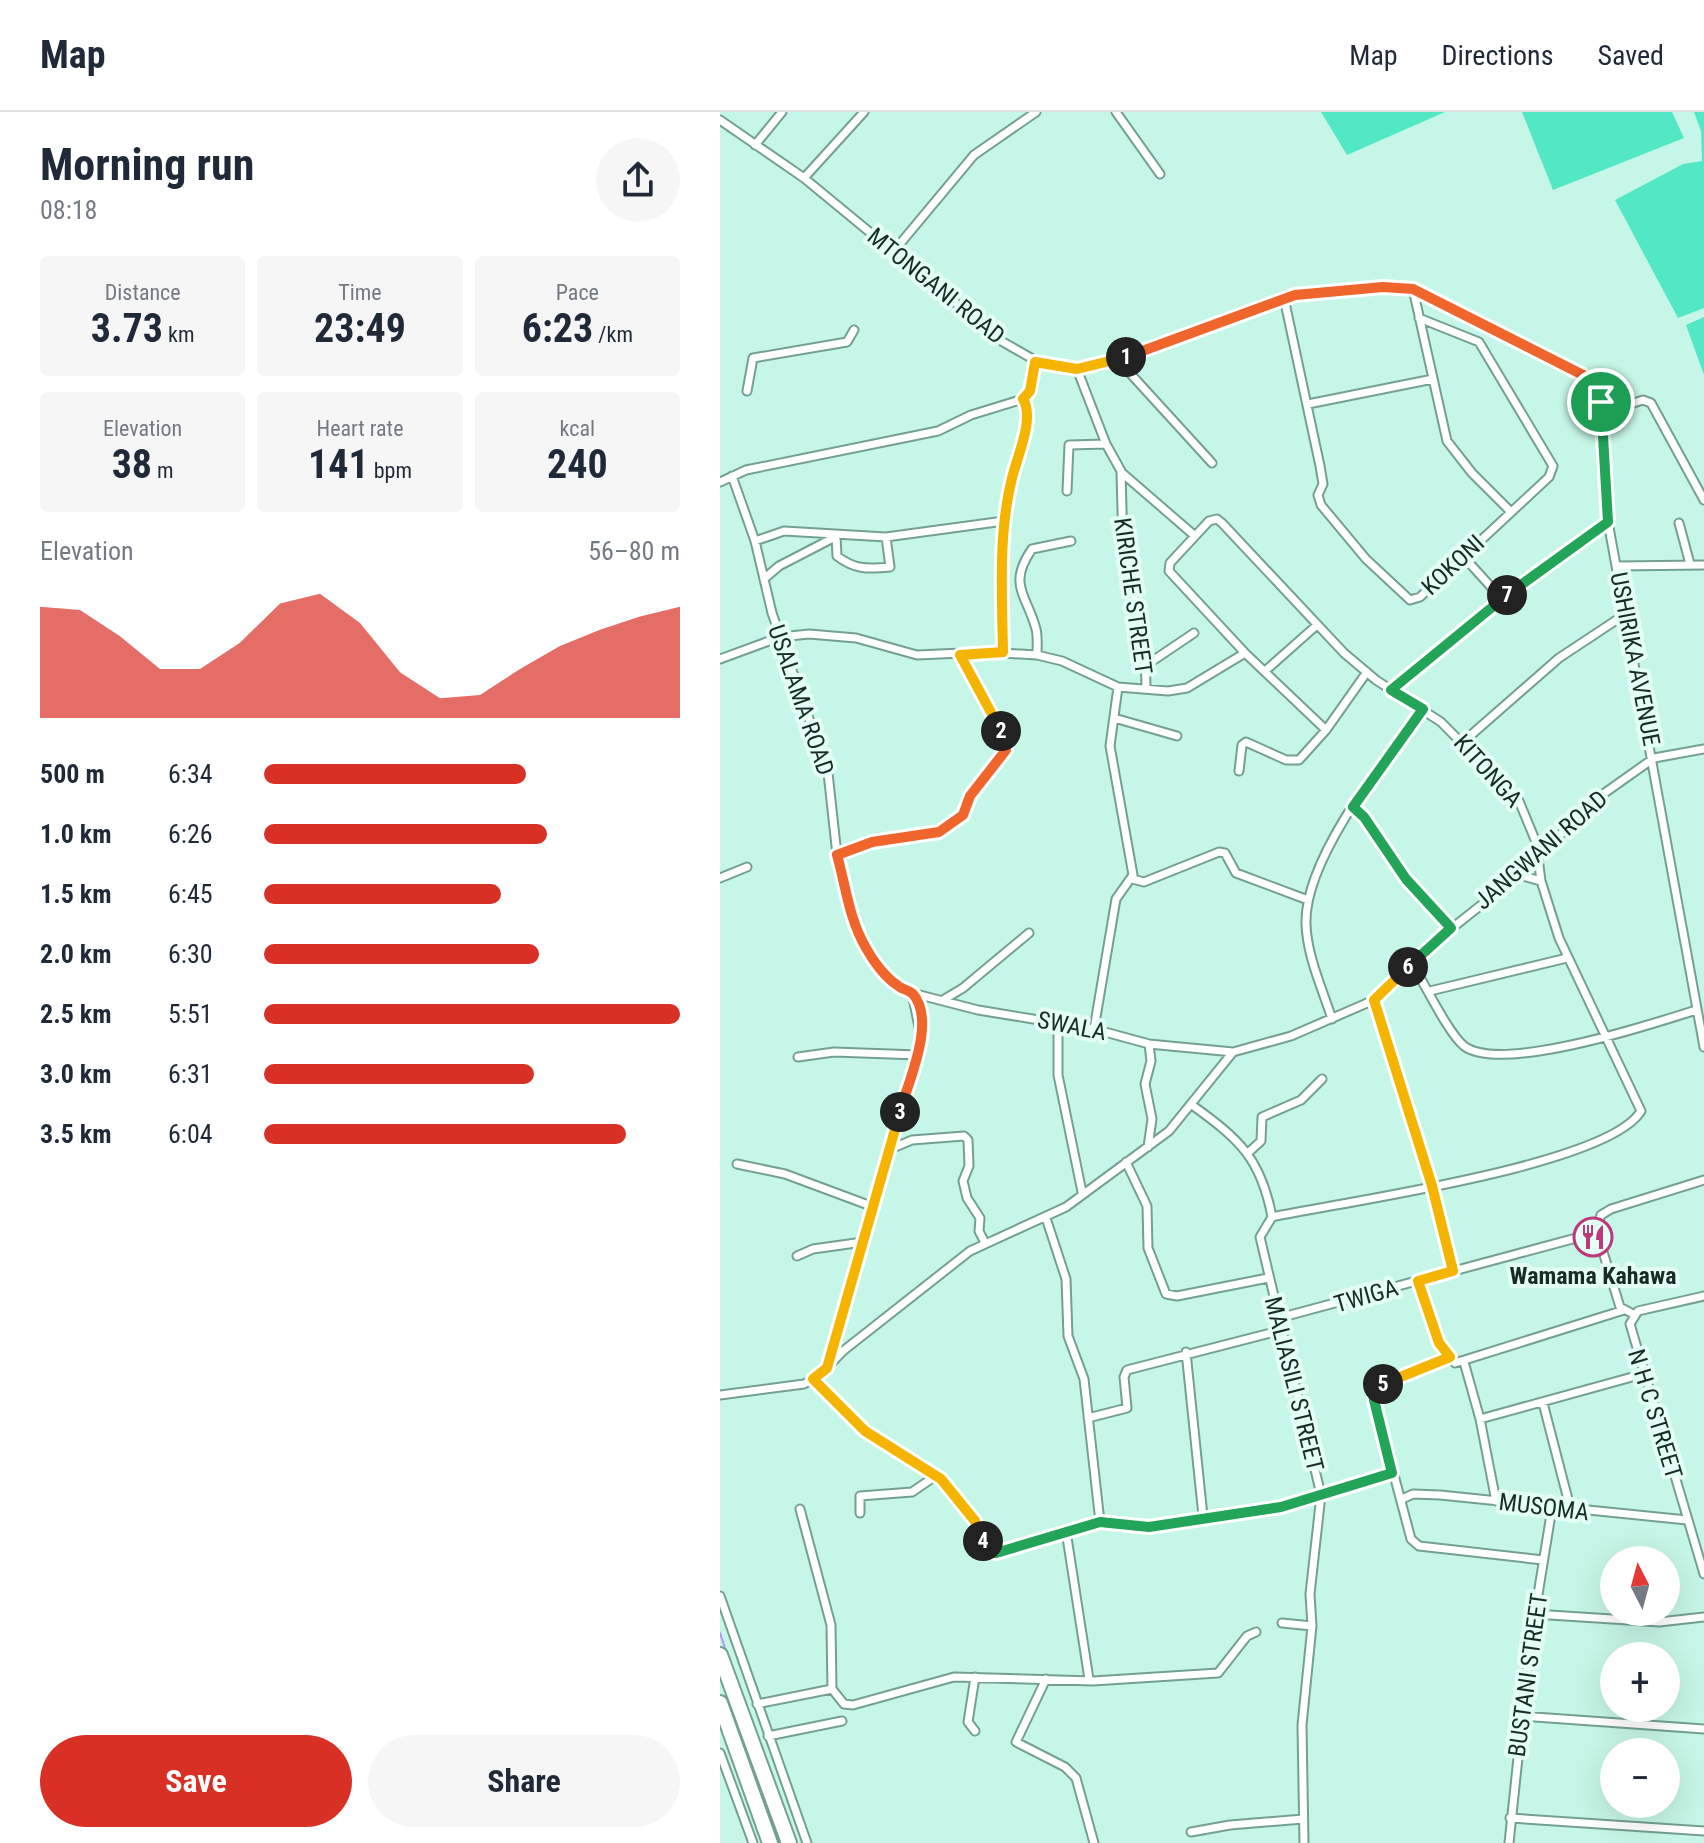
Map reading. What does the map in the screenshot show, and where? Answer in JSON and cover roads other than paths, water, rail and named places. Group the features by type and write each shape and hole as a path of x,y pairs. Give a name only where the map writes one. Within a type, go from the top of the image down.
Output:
{"highway":[{"path":"720,1655 789,1843"},
{"path":"720,1703 770,1843"}],"street":[{"path":"755,145 782,112"},
{"path":"804,178 864,112"},
{"path":"894,251 974,155 1036,112"},
{"path":"1116,112 1160,174"},
{"name":"MTONGANI ROAD","path":"720,120 804,178 1003,342 1045,366 1077,369 1118,360 1284,298 1383,287 1410,289"},
{"path":"1410,289 1447,441 1472,473 1510,511"},
{"name":"USHIRIKA AVENUE","path":"1410,289 1583,375 1598,392 1608,522 1654,758 1704,1047"},
{"name":"KOKONI","path":"1284,298 1322,477 1318,495 1321,505 1366,559 1406,598 1420,597 1549,477 1552,460 1479,342 1419,318"},
{"path":"747,391 753,358 847,342 854,330"},
{"path":"1118,360 1212,463"},
{"path":"720,482 746,470 938,431 971,415 1023,399 1030,391 1035,362"},
{"name":"KIRICHE STREET","path":"1077,369 1106,444 1121,471 1123,549 1148,664 1146,688"},
{"path":"1308,404 1433,379"},
{"path":"1003,652 1004,521 1027,408 1023,399"},
{"path":"1601,413 1643,400 1651,403 1704,500"},
{"path":"1067,491 1069,445 1106,444"},
{"path":"1121,471 1195,536 1170,563 1169,571 1245,653 1326,730"},
{"name":"USALAMA ROAD","path":"732,476 755,541 780,637 828,773 837,855 851,915 866,949 886,976 912,993"},
{"name":"KITONGA","path":"1195,536 1209,521 1217,519 1317,625 1367,672 1423,709 1463,742 1519,801 1532,829 1541,881 1567,958 1641,1111 1635,1120 1561,1155 1432,1186 1272,1217"},
{"path":"755,541 784,531 886,537 1004,521"},
{"path":"1391,690 1502,599 1608,522"},
{"path":"1679,523 1690,564"},
{"path":"765,578 779,566 836,536 847,534"},
{"path":"836,536 837,556 859,569 890,567 886,537"},
{"path":"1037,655 1036,631 1020,593 1021,570 1032,549 1071,541"},
{"path":"1463,556 1502,599"},
{"path":"1617,566 1704,565"},
{"path":"1463,742 1559,658 1627,613"},
{"path":"1265,671 1317,625"},
{"path":"1148,664 1194,633"},
{"path":"720,659 780,637 809,634 856,638 909,654 1003,652 1037,655 1062,661 1118,687 1168,691 1187,688 1245,653"},
{"path":"837,855 872,842 939,832 963,815 970,796 1006,750 1006,742 986,700 960,655"},
{"path":"1239,771 1242,745 1246,742 1295,761 1309,751 1367,672"},
{"path":"1118,687 1110,746 1132,879"},
{"path":"1332,1019 1309,949 1306,921 1308,900 1330,846 1353,807 1423,709"},
{"path":"1114,718 1177,736"},
{"path":"1654,758 1704,749"},
{"name":"JANGWANI ROAD","path":"1233,1052 1291,1036 1374,1000 1451,928 1519,875 1599,797 1654,758"},
{"path":"1353,807 1364,817 1406,879 1451,928"},
{"path":"1111,884 1132,879 1144,882 1219,852 1225,853 1236,873 1308,900"},
{"path":"720,878 747,867"},
{"path":"1519,875 1541,881"},
{"path":"1094,1029 1109,927 1124,883"},
{"path":"943,1000 971,982 1029,933"},
{"path":"1430,991 1567,958"},
{"path":"1412,964 1455,1037 1474,1052 1499,1055 1554,1049 1696,1010"},
{"path":"827,1368 871,1206 918,1055 919,1018 912,993"},
{"name":"SWALA","path":"912,993 978,1010 1058,1021 1149,1044 1233,1052"},
{"path":"1374,1000 1432,1186 1453,1271"},
{"path":"1058,1021 1058,1075 1082,1192"},
{"path":"1148,1147 1152,1119 1145,1084 1151,1061 1149,1044"},
{"path":"798,1057 834,1052 918,1055"},
{"path":"720,1395 791,1386 813,1379 854,1341 985,1243 1046,1218 1169,1131 1233,1052"},
{"path":"1249,1152 1261,1141 1262,1117 1301,1100 1322,1079"},
{"name":"MALIASILI STREET","path":"1192,1105 1249,1152 1267,1191 1272,1217 1260,1237 1321,1495 1310,1594 1312,1626 1302,1725 1304,1843"},
{"path":"888,1150 912,1140 964,1136 968,1140 969,1166 963,1181 967,1198 980,1218 979,1231 985,1243"},
{"path":"1126,1162 1147,1206 1148,1248 1166,1294 1177,1296 1268,1278"},
{"path":"737,1164 785,1174 871,1206"},
{"path":"1633,1314 1624,1310 1616,1299 1599,1239 1594,1235 1601,1215 1611,1209 1704,1180"},
{"path":"1046,1218 1066,1279 1068,1336 1084,1379 1100,1522"},
{"name":"TWIGA","path":"1279,1318 1594,1235"},
{"path":"797,1256 813,1249 863,1242"},
{"path":"1418,1281 1439,1343 1455,1363 1624,1310"},
{"name":"N H C STREET","path":"1704,1296 1647,1307 1633,1314 1630,1330 1704,1574"},
{"path":"1088,1418 1127,1408 1124,1377 1127,1370 1186,1352 1282,1330"},
{"path":"1186,1352 1203,1516"},
{"path":"1450,1357 1380,1385 1375,1392 1392,1473 1402,1499 1411,1539 1416,1545 1543,1560"},
{"path":"1464,1362 1480,1419 1496,1501"},
{"path":"1480,1419 1643,1374"},
{"path":"813,1379 865,1431 941,1479 975,1521 992,1553 1100,1522 1134,1528 1281,1507 1392,1473"},
{"path":"1543,1403 1571,1511"},
{"path":"860,1513 860,1496 912,1492 934,1477"},
{"name":"MUSOMA","path":"1402,1499 1427,1494 1571,1511 1687,1520"},
{"name":"BUSTANI STREET","path":"1509,1843 1534,1614 1552,1508"},
{"path":"800,1509 830,1621 832,1689 844,1704 853,1705 925,1684 975,1677 1089,1679 1220,1673 1247,1636 1256,1632"},
{"path":"1066,1531 1089,1679"},
{"path":"720,1596 807,1843"},
{"path":"1534,1614 1659,1622 1704,1617"},
{"path":"1282,1623 1312,1626"},
{"path":"975,1677 968,1722 975,1731"},
{"path":"1046,1679 1016,1742 1065,1767 1076,1778 1094,1843"},
{"path":"757,1704 832,1689"},
{"path":"1521,1716 1704,1729"},
{"path":"768,1736 842,1721"},
{"path":"720,1753 753,1843"},
{"path":"1510,1818 1704,1831"},
{"path":"1191,1832 1230,1825 1303,1819"}],"waterway":[{"path":"720,1633 726,1651"}],"place":[{"name":"Wamama Kahawa","path":"1593,1237"}]}
